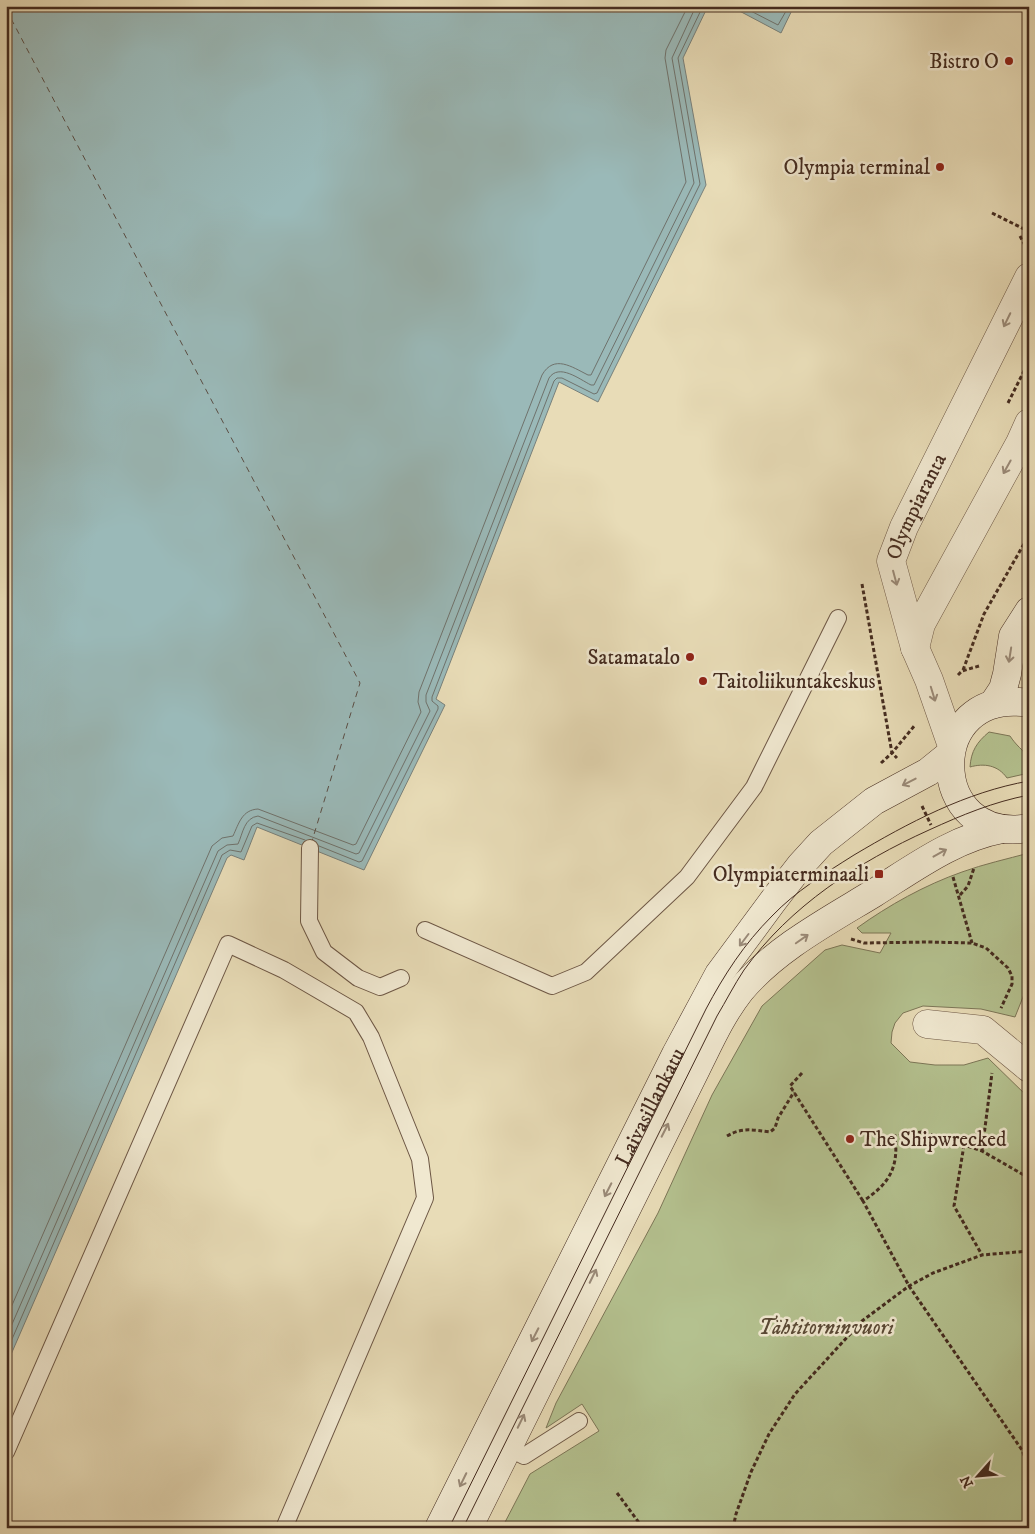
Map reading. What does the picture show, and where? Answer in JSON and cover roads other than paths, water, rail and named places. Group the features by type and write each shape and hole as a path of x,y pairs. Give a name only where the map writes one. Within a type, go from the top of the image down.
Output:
{"main road":[{"name":"Olympiaranta","path":"951,751 929,680 915,648 891,561 904,527 1029,277"},
{"path":"915,648 921,624 1020,443 1029,423"},
{"path":"993,704 1002,689 1007,674 1013,636 1029,611"},
{"name":"Laivasillankatu","path":"468,1528 496,1443 676,1054 719,974 773,900 821,843 874,801 939,764 951,751 963,724 972,716 993,704 1005,702 1029,703"},
{"name":"Laivasillankatu","path":"951,751 950,778 960,801 968,812 990,826 1014,830 1029,828"},
{"name":"Laivasillankatu","path":"439,1528 496,1443 720,1023 740,991 763,968 815,930 942,851 984,832 1002,828"},
{"path":"927,1024 983,1030 1029,1068"}],"lane":[{"path":"425,930 552,986 586,972 687,876 754,787 838,618"},
{"path":"310,848 309,921 324,952 358,978 380,987 401,978"},
{"path":"6,1452 228,944 284,970 356,1012 372,1037 420,1159 425,1198 284,1528"},
{"path":"496,1443 524,1456 579,1421"}],"water":[{"path":"6,6 708,6 683,58 706,185 598,402 559,382 436,699 445,705 364,870 257,827 244,860 231,855 227,858 6,1366"},
{"path":"730,6 794,6 781,33"}],"tram line":[{"path":"449,1528 706,1009 727,972 744,949 781,907 811,883 854,855 895,831 938,810 983,793 1029,781"},
{"path":"463,1528 717,1016 744,970 782,926 804,906 851,871 877,856 953,819 990,805 1029,795"}],"place":[{"name":"Bistro O","path":"1009,61"},
{"name":"Olympia terminal","path":"940,167"},
{"name":"Satamatalo","path":"690,657"},
{"name":"Taitoliikuntakeskus","path":"703,681"},
{"name":"Olympiaterminaali","path":"879,874"},
{"name":"The Shipwrecked","path":"850,1139"}],"park label":[{"name":"Tähtitorninvuori","path":"826,1327"}]}
